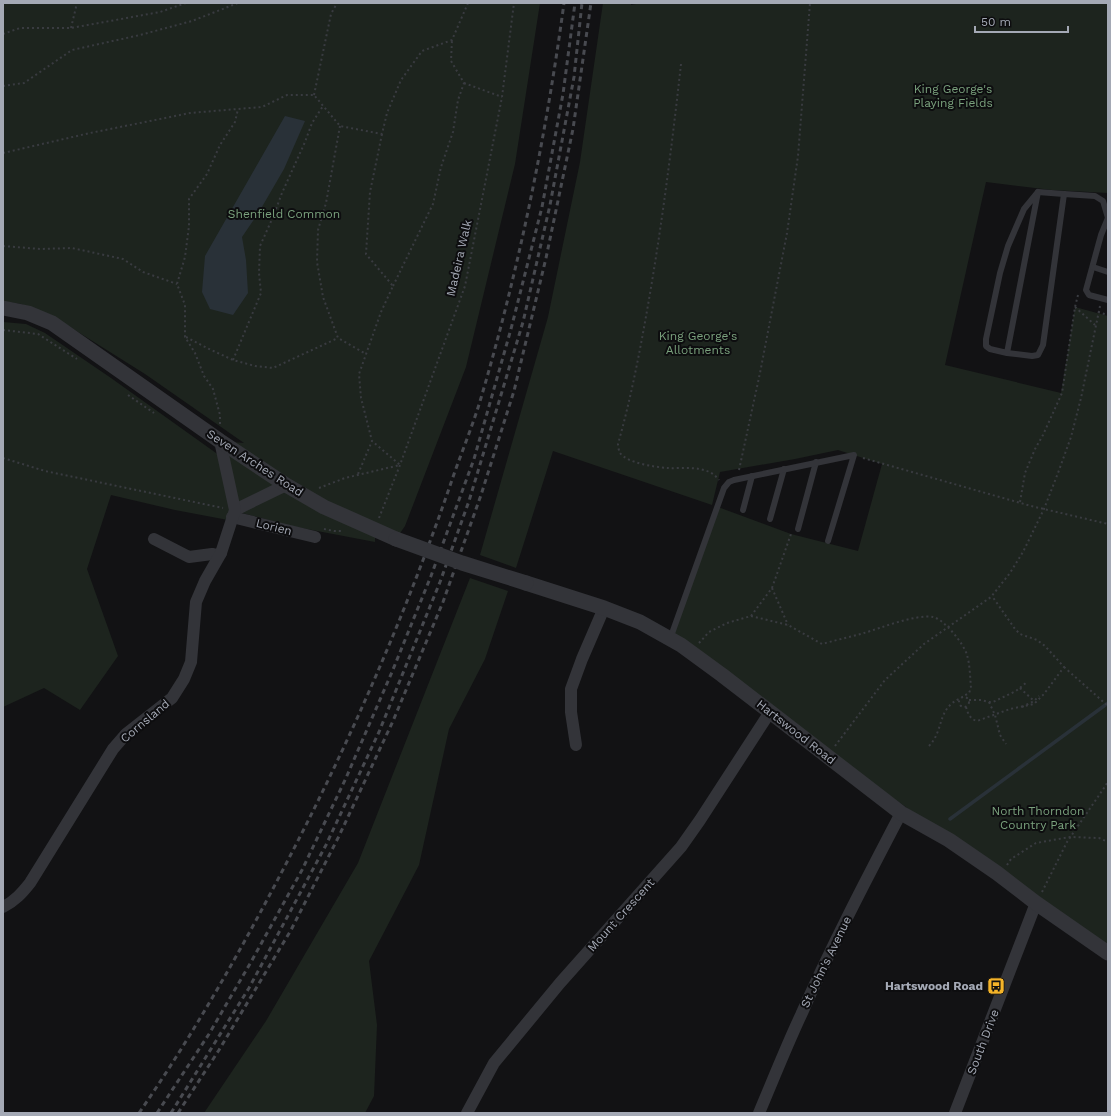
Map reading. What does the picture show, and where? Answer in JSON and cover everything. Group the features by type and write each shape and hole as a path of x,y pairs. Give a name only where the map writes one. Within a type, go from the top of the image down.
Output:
{"street":[{"name":"Seven Arches Road","path":"3,308 28,313 52,323 220,441 286,485 324,507 396,539 462,563 526,583"},
{"name":"Cornsland","path":"3,906 9,904 22,894 30,883 113,749 126,734 172,698 184,679 191,662 196,602 205,581 221,553 234,514 220,441"},
{"path":"234,514 286,485"},
{"name":"Lorien","path":"234,514 317,533"},
{"path":"154,539 189,558 212,554 217,555 221,553"},
{"name":"Hartswood Road","path":"526,583 604,608 640,622 670,639 690,652 770,712 901,813 948,840 1108,953"},
{"path":"576,745 571,712 571,689 604,608"},
{"name":"Mount Crescent","path":"467,1113 494,1063 560,983 681,846 700,820 770,712"},
{"name":"St John's Avenue","path":"758,1113 822,969 901,813"},
{"name":"South Drive","path":"955,1113 1036,903"}],"lane":[{"path":"1038,192 1095,196 1102,201 1108,218 1100,235 1086,290 1089,295 1108,300"},
{"path":"1007,353 1038,192"},
{"path":"1038,192 1024,208 1008,246 1000,273 986,339 986,346 990,349 1032,356 1038,355 1043,345 1064,194"},
{"path":"1100,235 1108,237"},
{"path":"1093,267 1108,272"},
{"path":"670,639 726,485 734,480 854,455 828,540"},
{"path":"798,529 816,462"},
{"path":"770,519 784,469"},
{"path":"743,510 752,476"}],"path":[{"path":"71,28 77,3"},
{"path":"3,34 20,28 71,28 160,12 186,3"},
{"path":"3,86 24,83 72,50 192,21 238,3"},
{"path":"314,95 331,14 337,3"},
{"path":"468,3 452,40 452,61 464,83 502,97"},
{"name":"Madeira Walk","path":"375,530 465,286 502,97 514,3"},
{"path":"734,480 738,473 760,373 787,233 798,156 810,3"},
{"path":"393,286 366,254 370,192 387,113 401,80 422,51 452,40"},
{"path":"682,64 658,250 639,353 618,444 620,453 628,459 636,462 666,468 697,469 707,471 721,483 722,496"},
{"path":"400,465 372,441 360,398 359,374 381,312 433,204 441,167 453,132 458,100 464,83"},
{"path":"3,154 90,133 190,113 262,106 288,95 314,95"},
{"path":"314,95 340,126 382,134"},
{"path":"233,360 262,293 259,273 260,246 312,123 323,106"},
{"path":"220,441 220,415 213,389 204,376 195,353 185,337 185,305 177,284 185,257 189,226 189,199 208,174 220,145 235,122 238,109"},
{"path":"340,126 326,202 318,230 317,262 323,297 338,338 366,354"},
{"path":"3,250 4,246 40,249 72,248 123,259 143,272 177,284"},
{"path":"1020,502 1025,473 1062,394 1075,307 1079,292"},
{"path":"828,756 885,680 919,649 947,627 992,596 1020,557 1044,509 1071,437 1081,398 1101,298"},
{"path":"1075,307 1095,325"},
{"path":"1098,312 1108,315"},
{"path":"185,337 233,360 255,366 273,368 338,338"},
{"path":"358,474 372,441"},
{"path":"854,455 1044,509 1108,524"},
{"path":"3,458 45,471 234,514"},
{"path":"302,495 358,474 400,465"},
{"path":"317,533 346,531"},
{"path":"751,616 772,588 791,534"},
{"path":"772,588 788,625"},
{"path":"992,596 1020,634 1036,640 1045,646 1064,667 1108,706"},
{"path":"690,652 709,632 727,623 751,616 788,625 822,644 864,633 892,623 920,617 932,617 940,620 958,639 967,654 971,688 969,693 955,701 947,708 943,714 936,736 929,746"},
{"path":"966,707 970,717 977,721 1010,709 1021,708 1034,704 1040,700 1064,667"},
{"path":"962,698 966,697 969,700 981,700 988,702 998,701 1027,682"},
{"path":"1020,688 1034,701"},
{"path":"1021,708 1024,705 1034,701 1039,696"},
{"path":"962,698 959,701 960,705 966,707"},
{"path":"966,707 969,704 969,700"},
{"path":"988,702 995,715 1000,735 1006,744"},
{"path":"1036,903 1070,837 1108,781"},
{"path":"1004,870 1010,859 1036,843 1070,837 1099,838 1108,842"}],"green space":[{"name":"Shenfield Common","path":"3,3 540,3 515,164 466,367 405,526 396,539 375,530 375,542 291,526 235,511 228,520 175,510 111,495 87,569 118,656 80,710 44,688 3,707 3,322 26,324 45,333 223,458 220,441 244,443 145,374 51,315 21,304 3,301"},
{"path":"603,3 631,3 631,5 641,3 1108,3 1108,193 1052,190 986,182 945,365 1061,393 1075,307 1108,316 1108,951 670,639 718,507 791,534 858,551 882,464 838,450 720,472 712,505 553,451 516,568 480,555 548,317 580,162"},
{"path":"470,578 508,591 485,659 449,729 419,865 369,961 377,1025 374,1096 365,1113 204,1113 266,1021 358,863"}],"shaded area":[{"path":"285,116 305,121 284,169 259,212 242,237 246,260 248,293 233,315 210,309 202,292 205,256"}],"waterway":[{"path":"950,819 1108,703"}],"railway":[{"path":"139,1113 162,1079 227,973 305,827 366,698 421,566 478,408 495,349 519,251 540,152 564,3"},
{"path":"157,1113 209,1034 302,870 346,778 392,672 431,576 474,459 511,329 542,207 563,94 575,3"},
{"path":"171,1113 249,988 326,845 379,732 440,582 469,501 523,322 550,205 574,77 582,3"},
{"path":"178,1113 219,1050 291,930 339,836 393,721 443,602 481,495 514,391 546,258 573,129 591,3"}],"place":[{"name":"Hartswood Road","path":"996,986"}],"park label":[{"name":"King George's Playing Fields","path":"953,96"},
{"name":"King George's Allotments","path":"698,343"},
{"name":"North Thorndon Country Park","path":"1038,818"}]}
